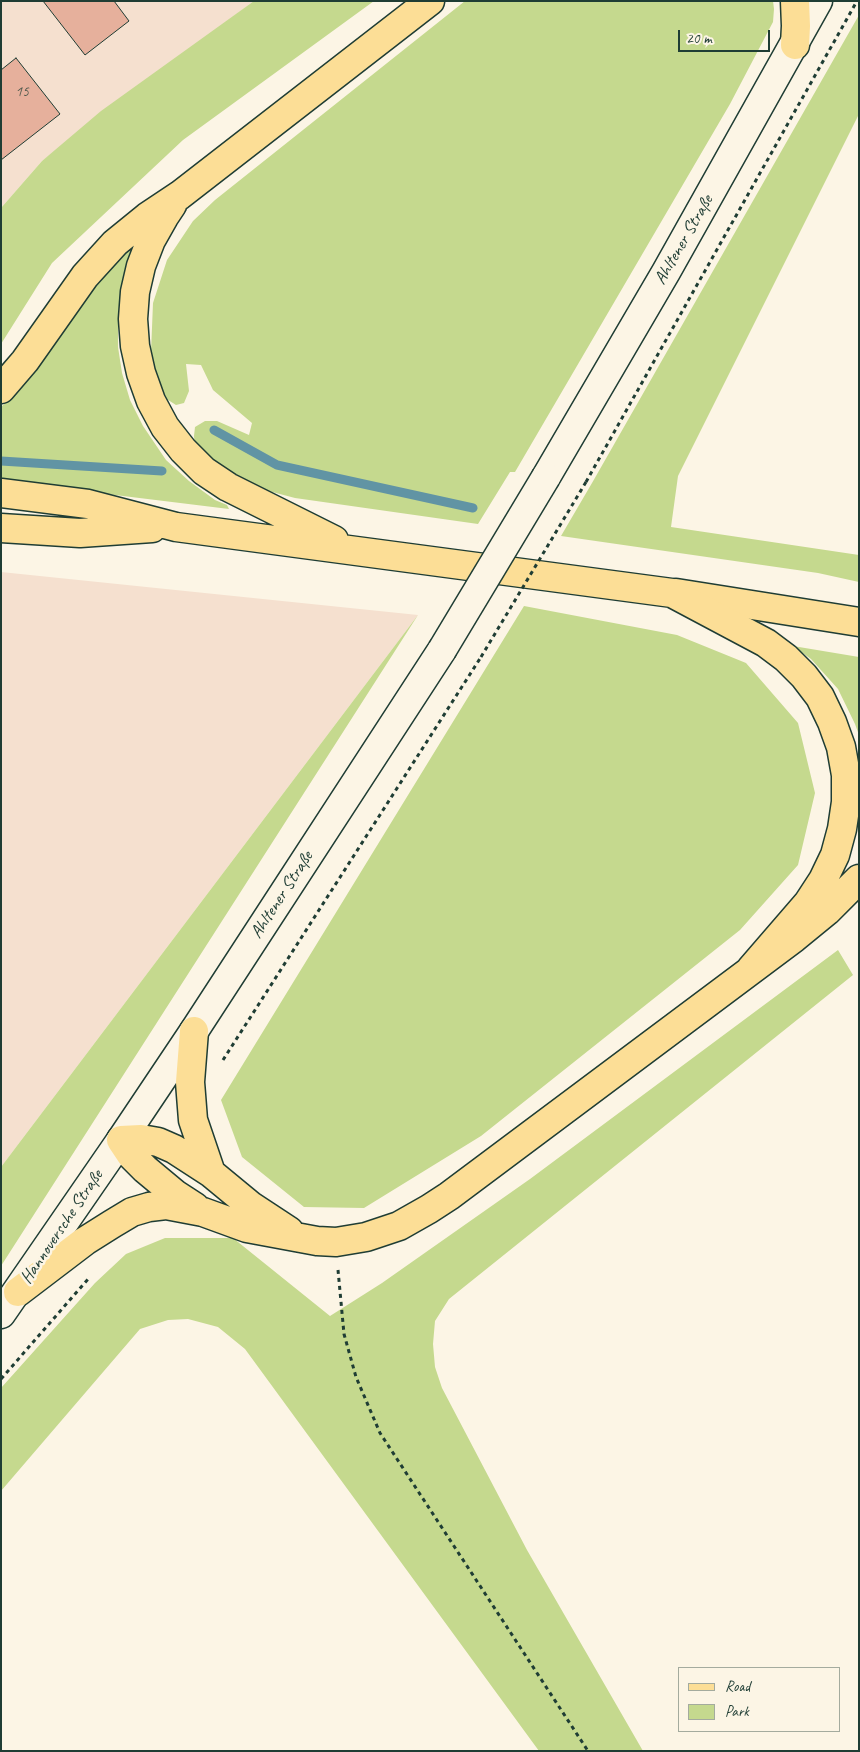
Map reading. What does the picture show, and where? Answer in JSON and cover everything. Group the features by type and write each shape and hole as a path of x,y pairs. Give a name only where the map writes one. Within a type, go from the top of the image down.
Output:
{"main road":[{"path":"1,388 25,361 85,276 100,259 146,217 180,195 430,1"},
{"path":"795,1 795,45"},
{"name":"Ahltener Straße","path":"121,1140 442,650 666,272 818,1"},
{"path":"180,195 164,216 151,240 141,266 135,292 133,319 135,346 140,373 150,401 183,450 204,470 228,487 353,549"},
{"path":"1,492 88,504 176,527 353,549 672,593 859,622"},
{"path":"1,528 80,533 176,527"},
{"path":"672,593 766,642 786,658 804,676 820,698 832,722 841,747 846,775 846,802 842,829 835,855 823,880 808,903 751,969"},
{"path":"18,1292 85,1241 132,1212 166,1205 203,1212 247,1228 317,1241 336,1242 366,1238 399,1226 429,1210 794,938 827,911 859,879"},
{"path":"194,1031 190,1082 193,1120 211,1173"},
{"path":"121,1140 141,1139 158,1142 174,1149 211,1173 251,1206 298,1237"},
{"path":"121,1140 131,1155 145,1169 175,1194 203,1212"},
{"name":"Hannoversche Straße","path":"1,1314 18,1292 121,1140"}],"path":[{"path":"220,1067 481,657 586,482 857,1"},
{"path":"336,1242 344,1334 356,1377 380,1433 588,1751"},
{"path":"1,1379 90,1277"}],"shaded area":[{"path":"1,1 254,1 42,161 1,208"},
{"path":"1,572 418,615 1,1167"}],"green space":[{"path":"254,1 374,1 183,140 52,263 1,344 1,208 42,161 101,111"},
{"path":"465,1 773,1 774,9 773,22 730,104 515,472 510,472 478,524 295,498 261,489 228,475 195,448 195,427 205,421 217,421 249,435 252,423 213,390 201,365 186,364 189,391 184,403 176,405 165,398 158,386 151,352 153,303 167,260 193,221 215,200"},
{"path":"859,15 859,114 678,476 671,527 859,555 859,582 818,573 561,536 592,483"},
{"path":"144,227 118,314 118,347 122,373 130,400 143,426 166,460 189,481 215,500 227,505 229,509 1,481 1,407 15,394 78,302"},
{"path":"524,606 677,635 746,663 798,723 815,793 798,865 740,930 481,1136 364,1208 304,1207 242,1157 221,1100"},
{"path":"418,615 1,1266 1,1167"},
{"path":"793,646 859,657 859,735 838,689 811,659"},
{"path":"838,950 853,975 449,1299 435,1321 433,1344 435,1367 442,1388 527,1550 643,1751 539,1751 245,1349 218,1327 188,1319 168,1320 140,1329 1,1491 1,1388 95,1283 126,1254 165,1238 233,1238 330,1316 382,1283 530,1179"}],"building":[{"path":"43,1 114,1 129,21 85,55"},
{"path":"16,58 60,114 1,160 1,70"}],"waterway":[{"path":"214,430 277,465 473,508"},
{"path":"1,461 162,471"}]}
